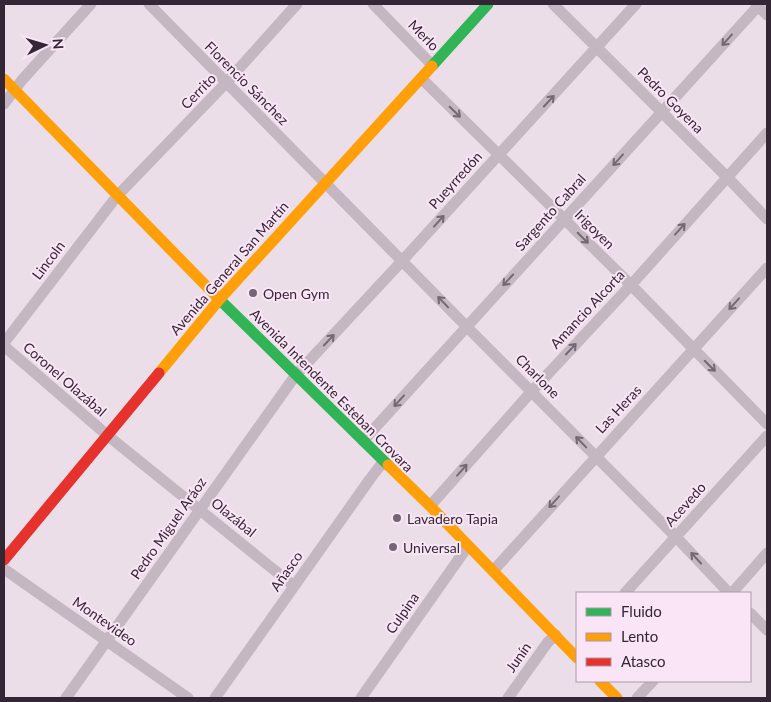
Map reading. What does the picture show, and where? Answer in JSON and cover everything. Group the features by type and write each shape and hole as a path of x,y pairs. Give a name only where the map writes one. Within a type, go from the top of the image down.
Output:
{"main road":[{"name":"Avenida General San Martín","path":"4,560 219,300 488,4"},
{"name":"Avenida Intendente Esteban Crovara","path":"4,79 219,300 430,506 556,635 575,652"},
{"path":"601,682 617,698"}],"street":[{"path":"4,104 14,89 91,4"},
{"name":"Florencio Sánchez","path":"149,4 325,182"},
{"name":"Cerrito","path":"117,196 226,83 297,4"},
{"name":"Merlo","path":"373,4 432,65"},
{"name":"Pedro Goyena","path":"553,4 767,219"},
{"name":"Pueyrredón","path":"296,376 636,4"},
{"path":"758,4 767,15"},
{"name":"Sargento Cabral","path":"363,441 758,4"},
{"name":"Irigoyen","path":"420,78 631,285 767,424"},
{"name":"Amancio Alcorta","path":"430,506 767,133"},
{"name":"Charlone","path":"325,182 729,592"},
{"name":"Lincoln","path":"4,345 117,196"},
{"name":"Las Heras","path":"493,571 767,268"},
{"name":"Coronel Olazábal","path":"4,345 107,435"},
{"name":"Pedro Miguel Aráoz","path":"66,698 199,509 296,376"},
{"name":"Olazábal","path":"107,435 294,586"},
{"name":"Acevedo","path":"626,592 767,436"},
{"name":"Añasco","path":"215,698 384,462"},
{"name":"Culpina","path":"361,698 468,546"},
{"path":"731,592 767,554"},
{"name":"Montevideo","path":"4,569 188,698"},
{"path":"751,614 767,630"},
{"name":"Junín","path":"508,698 548,642 556,635"},
{"path":"637,698 652,682"}],"traffic: fast":[{"path":"432,66 488,4"},
{"path":"216,296 388,465"}],"traffic: slow":[{"path":"159,373 219,300 432,66"},
{"path":"4,79 216,296"},
{"path":"388,465 576,657"},
{"path":"601,682 617,698"}],"traffic: jam":[{"path":"4,560 159,373"}],"place":[{"name":"Open Gym","path":"253,293"},
{"name":"Lavadero Tapia","path":"397,518"},
{"name":"Universal","path":"393,547"}]}
